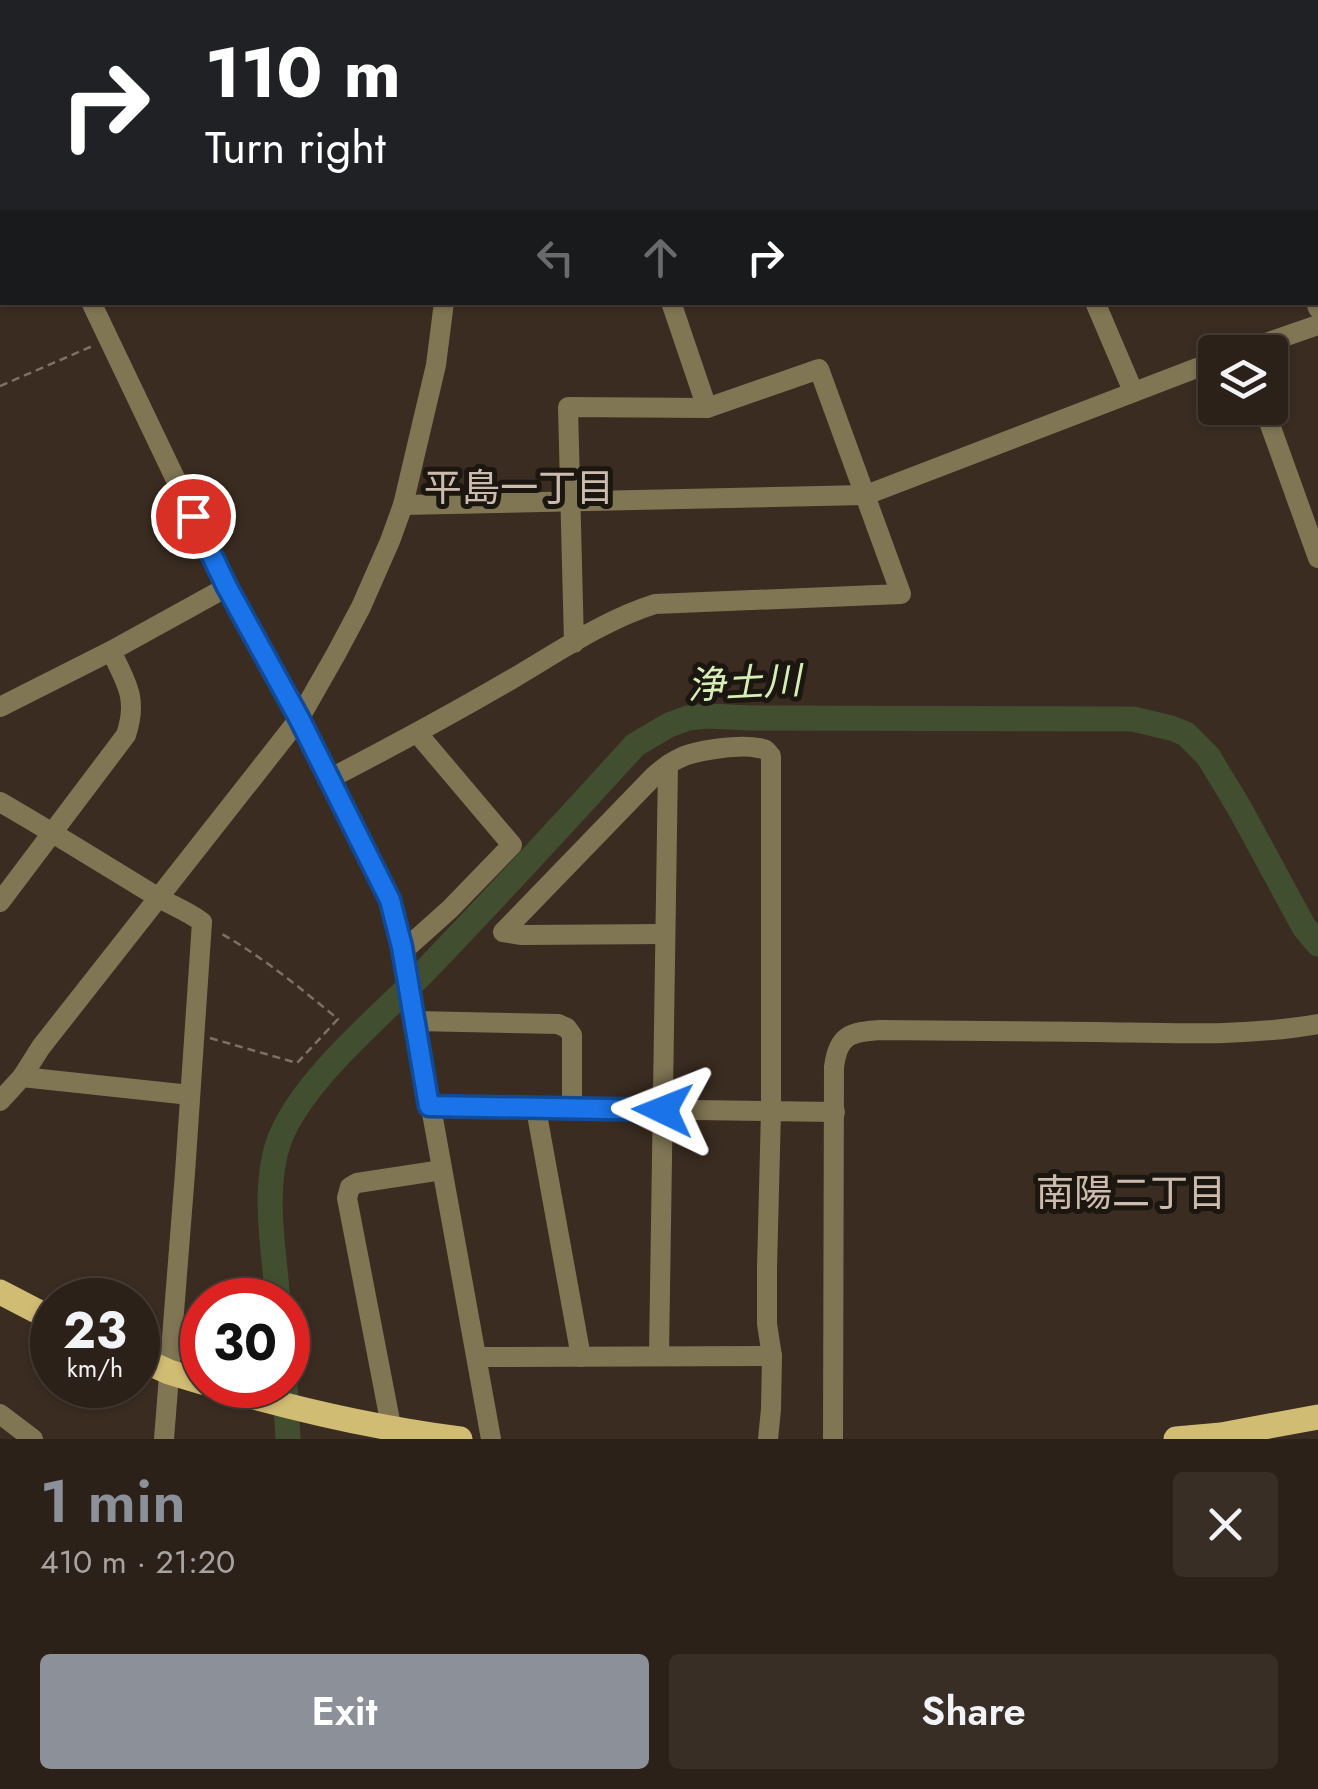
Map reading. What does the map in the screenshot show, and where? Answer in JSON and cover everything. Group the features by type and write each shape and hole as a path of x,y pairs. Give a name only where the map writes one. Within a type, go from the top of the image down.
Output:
{"main road":[{"path":"0,1292 30,1308"},
{"path":"160,1368 180,1375"},
{"path":"295,1408 352,1430 392,1430 460,1439"},
{"path":"1176,1439 1221,1435 1318,1416"}],"street":[{"path":"92,305 227,587 299,718 390,900 491,1439"},
{"path":"0,1101 299,718 361,607 403,505 436,365 444,305"},
{"path":"672,305 706,408"},
{"path":"1096,305 1133,391"},
{"path":"1288,336 1318,325"},
{"path":"403,505 866,495 1198,368"},
{"path":"329,779 418,734 574,643 656,604 902,594 818,369 706,408 568,406 574,643"},
{"path":"1270,425 1318,558"},
{"path":"0,707 227,587"},
{"path":"0,902 119,744 130,722 132,699 110,651"},
{"path":"404,962 512,845 418,734"},
{"path":"665,934 503,932 668,765 682,756 723,749 765,749 771,756 767,1324 772,1356 772,1409 768,1439"},
{"path":"659,1355 668,765"},
{"path":"0,802 202,922 164,1439"},
{"path":"413,1017 558,1024 567,1028 572,1035 572,1108"},
{"path":"833,1439 834,1066 840,1042 856,1033 880,1030 1209,1032 1292,1029 1318,1024"},
{"path":"22,1077 190,1095"},
{"path":"429,1106 835,1112"},
{"path":"536,1109 581,1357"},
{"path":"392,1430 347,1198 350,1188 357,1183 442,1170"},
{"path":"477,1358 772,1356"},
{"path":"0,1414 33,1439"}],"path":[{"path":"0,386 106,332"},
{"path":"193,1032 297,1063 338,1019 248,948 202,922"}],"waterway":[{"name":"浄土川","path":"276,1278 271,1179 279,1141 304,1096 635,745 688,718 1133,719 1171,728 1186,734 1208,756 1304,927 1318,944"},
{"name":"浄土川","path":"286,1408 288,1439"}],"district":[{"name":"平島一丁目","path":"519,488"},
{"name":"南陽二丁目","path":"1131,1193"}],"route":[{"path":"193,516 390,900 402,947 429,1106 663,1110"}]}
